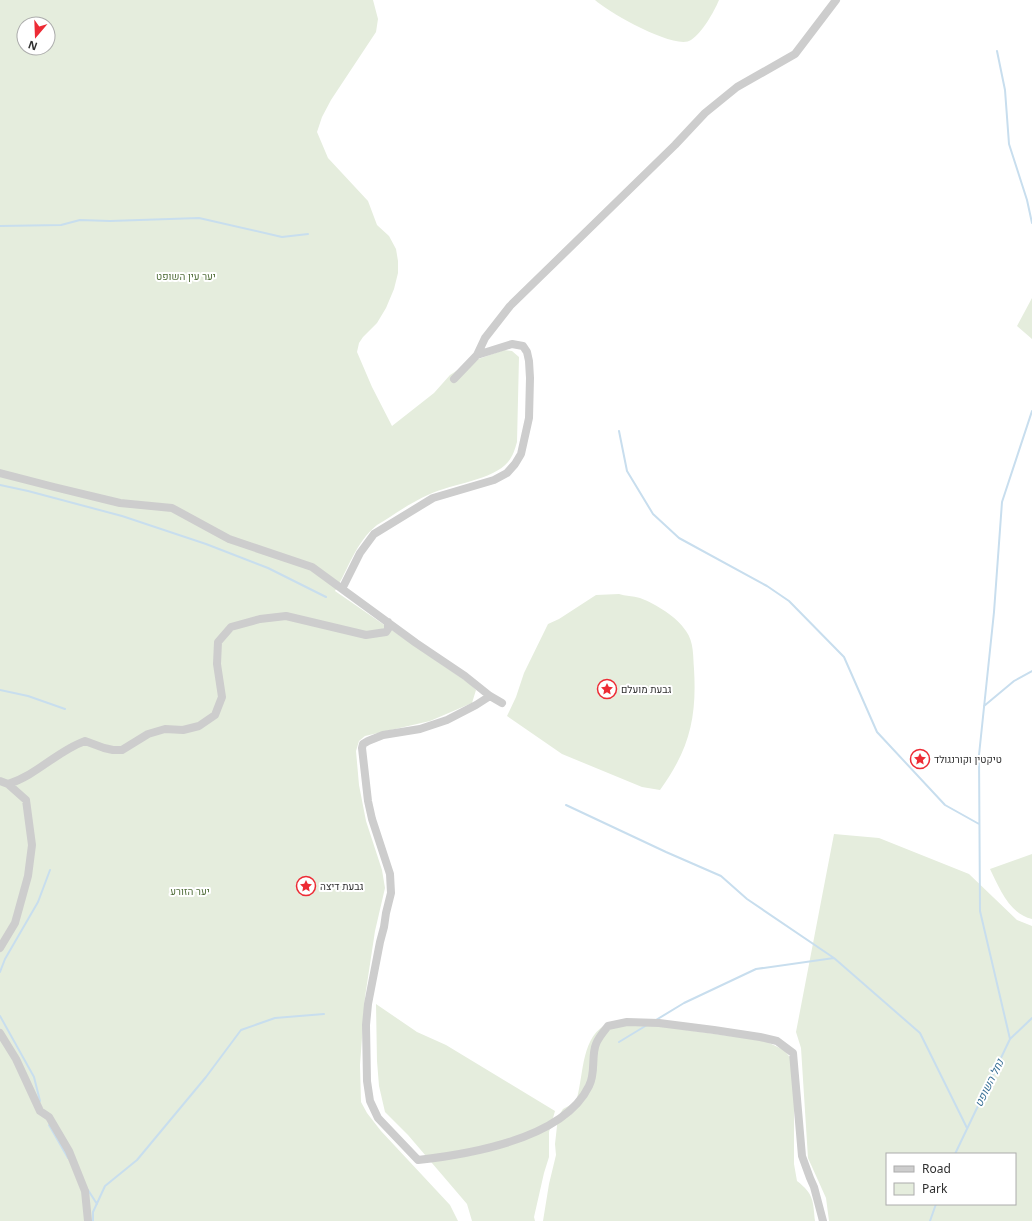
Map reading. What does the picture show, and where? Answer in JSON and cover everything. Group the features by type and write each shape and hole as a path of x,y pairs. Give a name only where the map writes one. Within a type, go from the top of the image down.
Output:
{"street":[{"path":"454,379 477,355 485,338 510,306 647,173 705,113 737,87 795,54 836,0"},
{"path":"342,589 360,553 374,534 433,498 494,480 507,472 515,464 521,454 529,418 530,374 527,352 523,346 512,344 477,355"},
{"path":"0,473 120,503 172,508 229,539 312,567 416,643 465,676 490,696 502,703"},
{"path":"4,782 28,775 64,750 85,741 104,748 122,750 148,734 165,729 183,730 199,726 211,719 216,714 222,697 217,664 218,642 231,627 260,619 286,616 366,635 386,632 388,629 388,622"},
{"path":"490,696 447,720 420,729 383,735 368,740 363,744 362,748 368,801 372,819 390,874 391,894 368,1004 366,1025 367,1081 370,1101 378,1118 418,1160 468,1153 524,1136 552,1124 570,1111 580,1100 590,1084 596,1043 608,1026 627,1022 659,1023 760,1037 777,1041 793,1053 802,1156 814,1187 823,1221"},
{"path":"0,948 15,923 28,876 32,845 26,800 4,782"},
{"path":"0,1033 16,1059 40,1111 49,1117 69,1151 85,1191 88,1221"}],"green space":[{"path":"0,0 373,0 378,19 376,32 331,100 322,117 317,132 328,158 368,201 377,225 389,236 396,249 398,273 394,289 386,308 377,323 359,343 357,352 372,387 392,426 434,393 450,375 470,362 504,350 512,351 519,357 517,442 513,455 508,462 492,473 471,481 439,490 423,497 377,525 363,540 335,591 470,684 476,690 472,703 430,721 365,736 359,741 356,751 359,785 366,821 382,870 385,888 375,931 365,997 360,1065 361,1102 367,1113 381,1131 450,1205 458,1221 0,1221"},
{"path":"595,0 719,0 711,16 695,37 691,40 683,42 672,40 642,29 613,13"},
{"path":"1032,298 1032,339 1017,326"},
{"path":"619,594 640,598 666,612 682,626 689,635 692,644 695,687 689,733 678,761 660,790 642,787 562,754 507,716 516,697 524,673 548,624 559,619 596,595"},
{"path":"834,834 879,838 969,874 1017,920 1032,926 1032,1221 829,1221 826,1198 808,1158 801,1048 796,1032"},
{"path":"1032,854 1032,919 1017,912 1011,906 1001,891 990,869"},
{"path":"376,1004 417,1032 446,1045 555,1111 549,1132 549,1157 534,1217 535,1221 472,1221 467,1204 408,1135 385,1112 379,1086"},
{"path":"613,1021 765,1041 784,1050 793,1061 794,1071 794,1164 797,1181 807,1190 812,1198 815,1221 543,1221 549,1184 556,1155 555,1144 558,1117 563,1109 572,1104 577,1098 585,1056 588,1045 593,1036 609,1023"}],"waterway":[{"path":"997,51 1005,90 1009,144 1027,200 1032,223"},
{"path":"0,226 61,225 80,220 110,221 199,218 282,237 308,234"},
{"path":"1010,1039 980,911 979,755 994,612 1002,502 1032,411"},
{"path":"619,431 627,471 653,514 679,538 767,586 789,601 844,657 877,732 945,805 979,824"},
{"path":"0,485 122,516 206,544 268,568 326,597"},
{"path":"984,706 1014,681 1032,671"},
{"path":"0,690 28,696 65,709"},
{"path":"566,805 721,876 747,899 834,958 920,1033 967,1128"},
{"path":"0,972 5,959 38,902 50,870"},
{"path":"656,1020 684,1003 756,969 834,958"},
{"path":"93,1221 93,1212 105,1186 137,1160 206,1077 241,1030 275,1018 324,1014"},
{"path":"0,1016 34,1077 40,1101"},
{"name":"נחל השופט","path":"955,1153 1010,1039 1032,1018"},
{"path":"619,1042 647,1025"},
{"path":"49,1125 68,1158"},
{"path":"88,1190 97,1204"},
{"name":"נחל השופט","path":"930,1221 936,1205"}],"place":[{"name":"גבעת מועלם","path":"607,689"},
{"name":"טיקטין וקורנגולד","path":"920,759"},
{"name":"גבעת דיצה","path":"306,886"}],"park label":[{"name":"יער עין השופט","path":"186,276"},
{"name":"יער הזורע","path":"190,891"}]}
